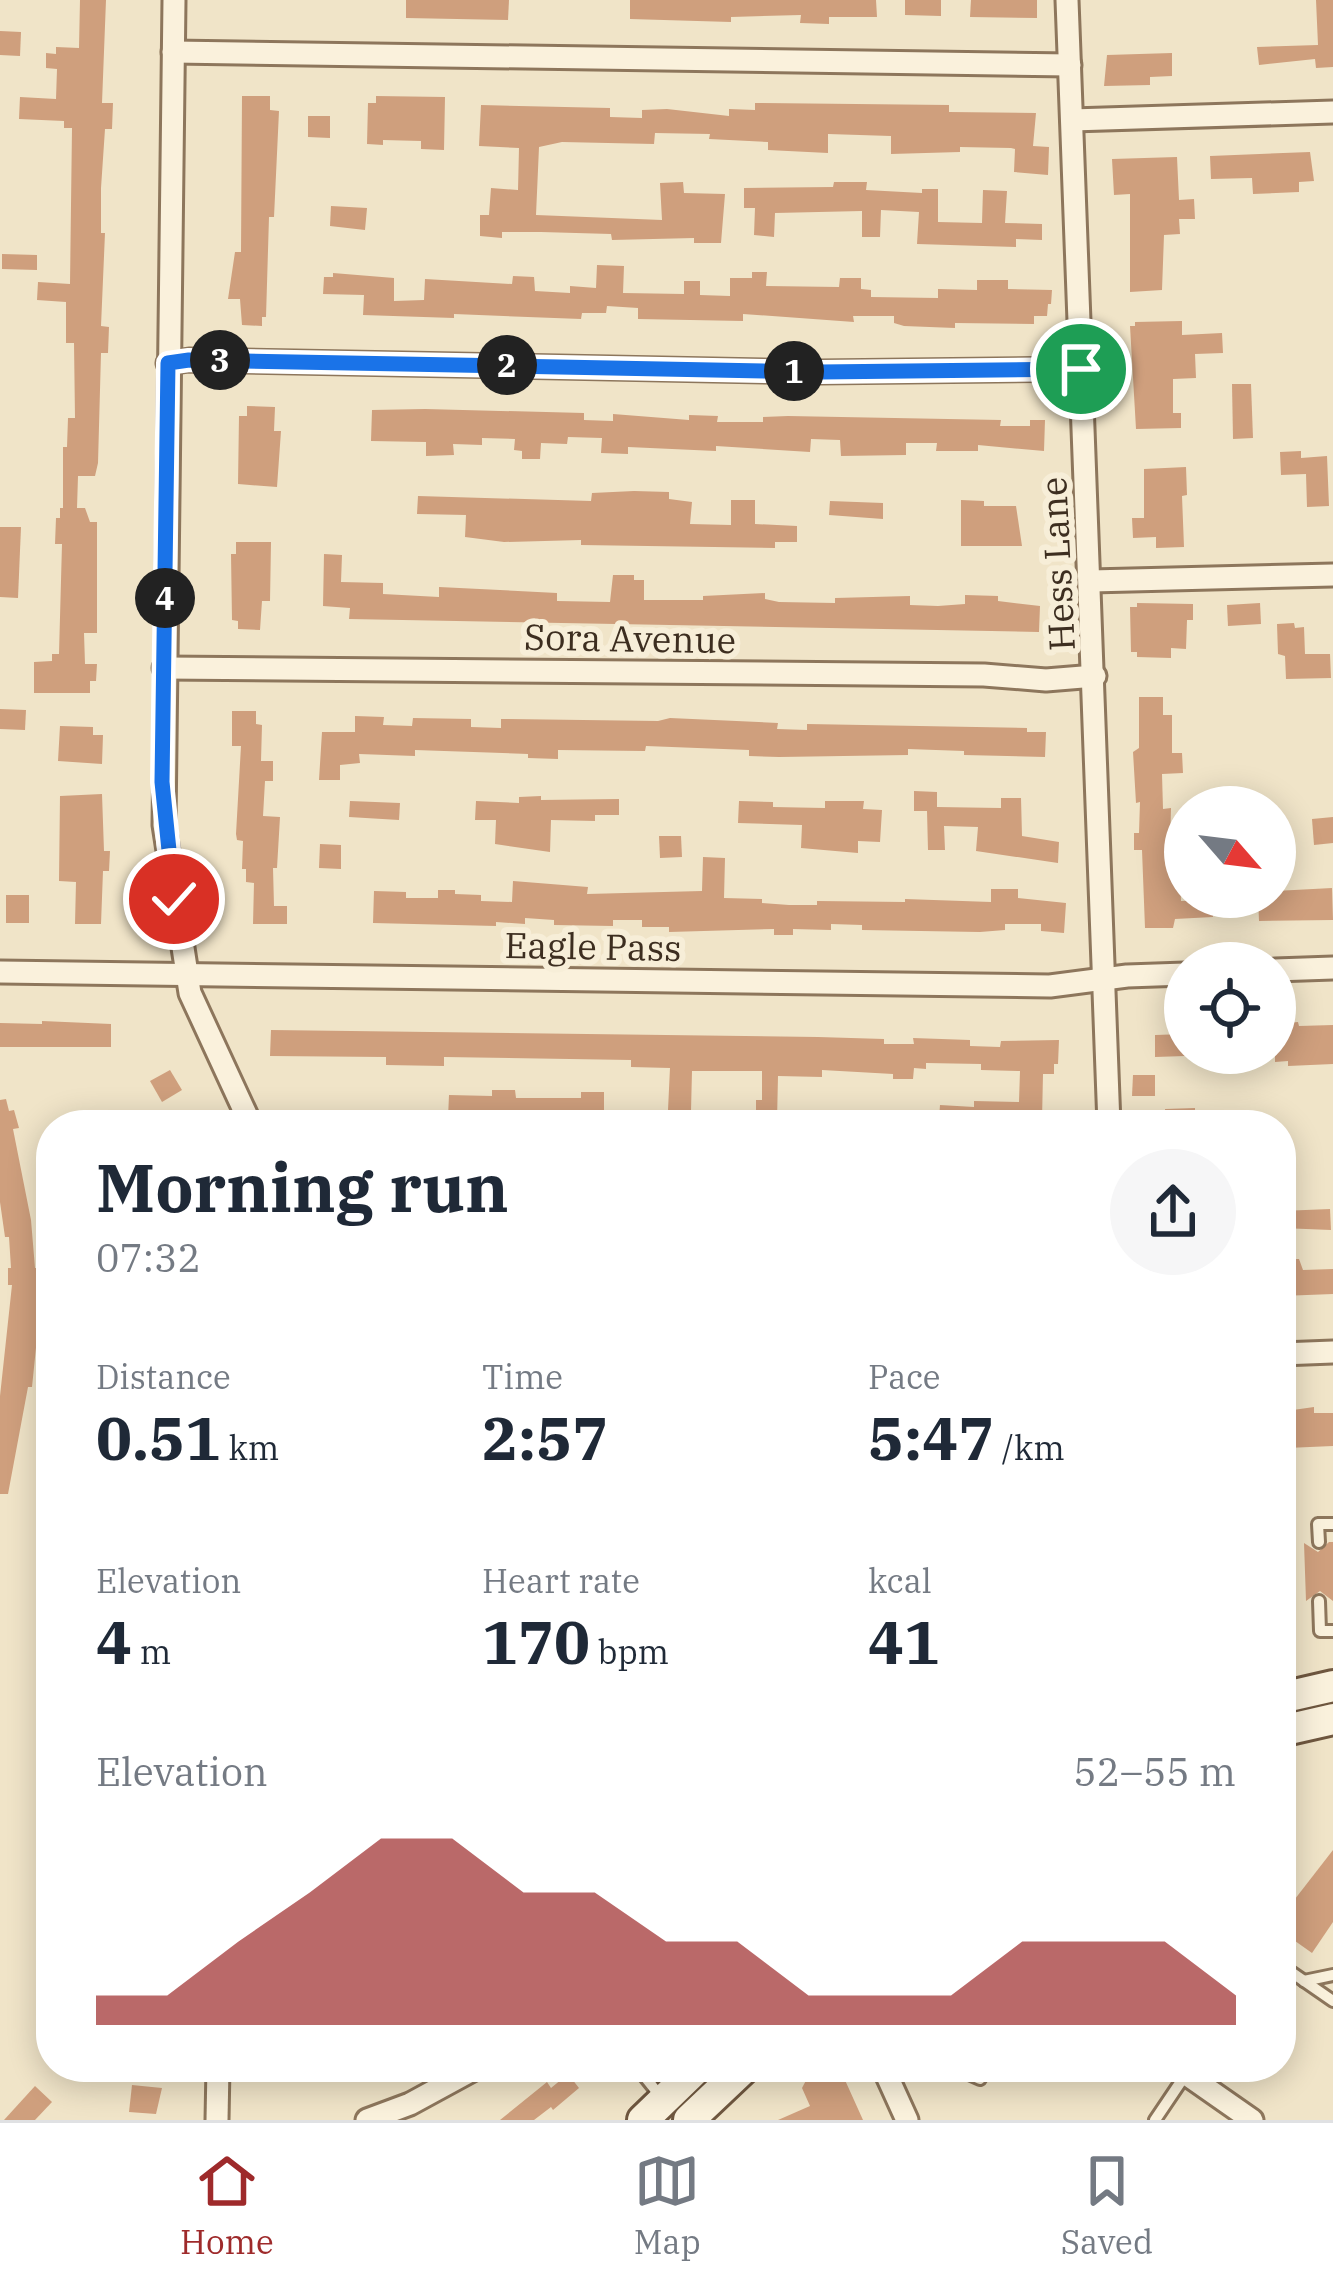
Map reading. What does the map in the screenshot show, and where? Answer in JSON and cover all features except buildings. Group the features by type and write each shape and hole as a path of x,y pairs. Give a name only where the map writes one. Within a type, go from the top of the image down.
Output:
{"main road":[{"path":"1296,1690 1333,1686"},
{"path":"1296,1728 1333,1719"},
{"path":"653,2110 682,2082"},
{"path":"689,2120 729,2082"}],"street":[{"path":"174,0 164,825 186,974 204,1027 244,1110"},
{"name":"Hess Lane","path":"1067,0 1108,1110"},
{"path":"173,52 1070,65"},
{"path":"1072,120 1333,112"},
{"path":"168,363 820,372 1081,369"},
{"path":"1091,581 1333,575"},
{"name":"Sora Avenue","path":"164,668 1046,680 1095,676"},
{"path":"1296,969 1333,968"},
{"name":"Eagle Pass","path":"0,972 1050,986 1164,976"},
{"path":"1296,1353 1333,1352"},
{"path":"218,2082 217,2112 236,2120"},
{"path":"368,2120 450,2082"},
{"path":"890,2082 907,2120"},
{"path":"1198,2082 1252,2120"}],"lane":[{"path":"1319,1542 1318,1524 1333,1523"},
{"path":"1319,1601 1320,1631 1333,1630"},
{"path":"1296,1975 1333,2001"},
{"path":"1304,1981 1333,1975"},
{"path":"1155,2120 1175,2082"}],"route":[{"path":"174,899 162,782 168,363 820,372 1081,369"}]}
